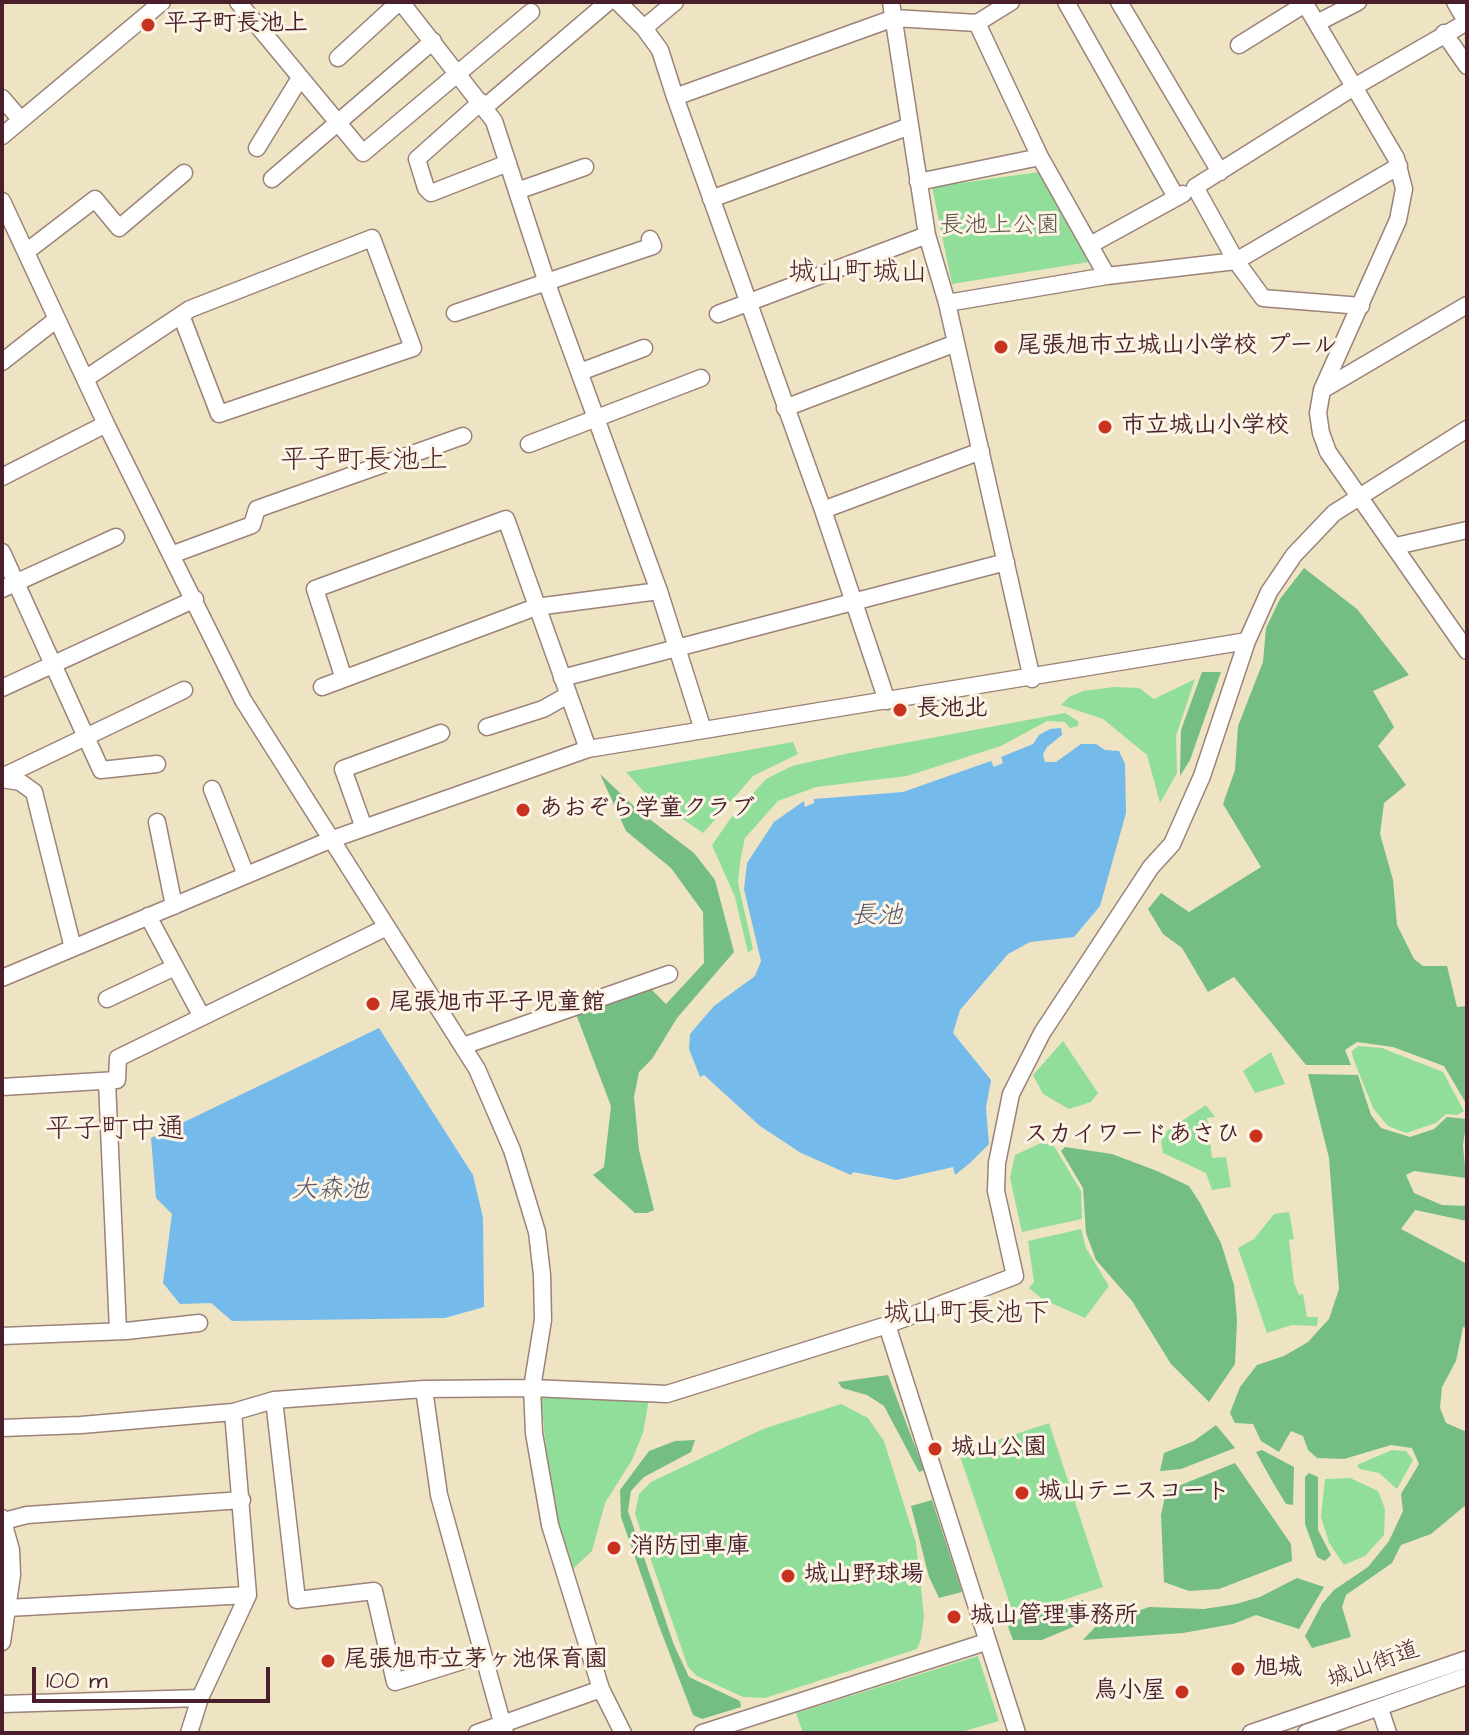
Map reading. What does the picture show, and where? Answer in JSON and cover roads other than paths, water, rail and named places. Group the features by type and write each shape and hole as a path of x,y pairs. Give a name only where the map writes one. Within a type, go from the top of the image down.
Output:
{"street":[{"path":"2,136 162,2"},
{"path":"238,2 363,153 456,71 531,12"},
{"path":"338,58 400,2 494,121 547,282 659,591 703,730"},
{"path":"644,28 675,2"},
{"path":"675,97 892,10 977,23 1011,2"},
{"path":"1066,2 1176,197"},
{"path":"1119,2 1220,172"},
{"path":"1317,23 1358,2"},
{"path":"1090,245 1195,187 1354,87 1467,22 1455,2"},
{"path":"508,163 431,193 426,188 417,159 608,3 644,28 660,50 855,600 887,701"},
{"path":"1239,45 1305,3 1399,166 1404,189 1398,220 1322,390 1318,413 1328,452 1467,651"},
{"path":"892,10 927,235 947,303 1032,679"},
{"path":"977,23 1040,157 1107,276"},
{"path":"1444,33 1467,66"},
{"path":"272,179 433,41"},
{"path":"257,148 300,78"},
{"path":"2,98 21,120"},
{"path":"711,199 910,126"},
{"path":"918,182 1040,157"},
{"path":"947,303 1107,276 1236,261 1399,166"},
{"path":"517,191 585,167"},
{"path":"26,252 95,199 119,228 184,173"},
{"path":"1195,187 1236,261 1263,298 1361,306"},
{"path":"2,201 106,424 243,700 477,1069 512,1150 537,1232 543,1320 532,1388 534,1433 550,1525 601,1689 623,1733"},
{"path":"718,314 927,235"},
{"path":"85,379 181,315 372,238 413,348 219,414 181,315"},
{"path":"455,313 653,246 650,239"},
{"path":"1322,390 1467,305"},
{"path":"2,362 57,319"},
{"path":"785,408 956,343"},
{"path":"580,372 644,348"},
{"path":"529,444 701,378"},
{"path":"2,477 106,424"},
{"path":"2,1428 81,1425 233,1412 274,1400 424,1389 532,1388 667,1394 887,1325 1015,1276 996,1191 997,1163 1011,1094 1042,1033 1151,867 1172,844 1202,776 1247,641 1269,592 1294,555 1334,513 1359,494 1467,429"},
{"path":"171,555 252,525 257,509 463,436"},
{"path":"823,510 981,451"},
{"path":"344,679 315,589 506,519 588,749"},
{"path":"1396,546 1467,530"},
{"path":"9,585 116,537"},
{"path":"2,552 9,585 53,663 101,770 157,764"},
{"path":"562,678 1006,562"},
{"path":"322,687 536,607 659,591"},
{"path":"2,688 195,599"},
{"path":"2,978 330,840 588,749 1032,679 1247,641"},
{"path":"2,778 184,690"},
{"path":"487,727 543,709 568,695"},
{"path":"364,828 343,769 441,733"},
{"path":"2,778 20,782 34,792 73,948"},
{"path":"212,789 246,875"},
{"path":"157,822 174,906"},
{"path":"148,916 202,1017"},
{"path":"2,1087 117,1080 118,1058 387,927"},
{"path":"107,999 175,967"},
{"path":"463,1046 669,974"},
{"path":"107,1082 118,1331"},
{"path":"2,1336 118,1331 199,1323"},
{"path":"887,1325 1017,1733"},
{"path":"424,1389 439,1495 503,1728"},
{"path":"274,1400 297,1600 374,1591 395,1682 481,1655"},
{"path":"189,1733 200,1698 248,1595 233,1412"},
{"path":"2,1642 12,1575 11,1550 3,1519 242,1500"},
{"path":"7,1608 248,1595"},
{"path":"702,1733 986,1642"},
{"name":"城山街道","path":"1251,1733 1467,1659"},
{"name":"城山街道","path":"1306,1733 1467,1676"},
{"path":"477,1733 503,1728 601,1689"},
{"path":"2,1704 200,1698"},
{"path":"1380,1709 1388,1733"}],"water":[{"name":"長池","path":"1061,728 1062,735 1043,754 1045,762 1056,762 1081,744 1096,744 1105,750 1119,751 1125,764 1126,813 1100,906 1074,937 1030,942 1008,954 960,1010 953,1033 991,1080 986,1108 989,1144 970,1163 955,1175 953,1167 896,1180 853,1172 851,1175 801,1153 760,1126 704,1075 700,1077 689,1049 690,1034 714,1006 755,976 761,961 744,889 747,863 774,822 804,801 805,807 814,803 814,799 903,792 991,761 994,767 1003,763 1001,757 1033,744 1039,735 1050,729"},
{"name":"大森池","path":"379,1028 473,1175 483,1218 484,1307 445,1318 232,1321 211,1303 180,1304 163,1283 172,1214 156,1198 151,1138"}],"place":[{"name":"平子町長池上","path":"148,25"},
{"name":"尾張旭市立城山小学校 プール","path":"1001,347"},
{"name":"市立城山小学校","path":"1105,427"},
{"name":"長池北","path":"900,710"},
{"name":"あおぞら学童クラブ","path":"523,810"},
{"name":"尾張旭市平子児童館","path":"373,1004"},
{"name":"スカイワードあさひ","path":"1256,1136"},
{"name":"城山公園","path":"935,1449"},
{"name":"城山テニスコート","path":"1022,1493"},
{"name":"消防団車庫","path":"614,1548"},
{"name":"城山野球場","path":"788,1576"},
{"name":"城山管理事務所","path":"954,1617"},
{"name":"尾張旭市立茅ヶ池保育園","path":"328,1661"},
{"name":"旭城","path":"1238,1669"},
{"name":"鳥小屋","path":"1182,1692"}],"district":[{"name":"城山町城山","path":"858,274"},
{"name":"平子町長池上","path":"364,462"},
{"name":"平子町中通","path":"115,1131"},
{"name":"城山町長池下","path":"967,1315"}],"park label":[{"name":"長池上公園","path":"1000,227"}]}
